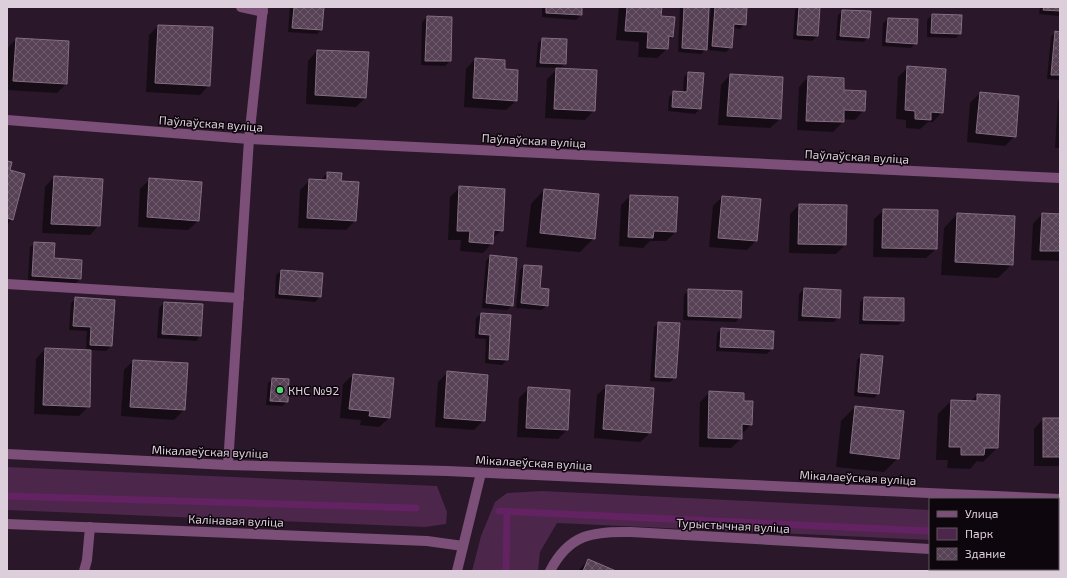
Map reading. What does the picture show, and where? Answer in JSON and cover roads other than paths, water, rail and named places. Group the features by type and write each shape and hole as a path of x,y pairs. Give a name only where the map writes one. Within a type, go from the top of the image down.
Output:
{"street":[{"path":"228,465 249,139 263,10 241,7"},
{"name":"Паўлаўская вуліца","path":"7,120 249,139 1060,178"},
{"path":"7,284 239,298"},
{"name":"Мікалаеўская вуліца","path":"7,454 228,465 447,471 1038,498"},
{"path":"457,571 481,473"},
{"name":"Калінавая вуліца","path":"7,524 426,541 463,546"},
{"path":"84,571 87,560 90,527"},
{"name":"Турыстычная вуліца","path":"550,571 563,551 574,542 586,536 601,533 631,532 929,549"}],"waterway":[{"path":"7,496 416,508"},
{"path":"499,511 929,531"},
{"path":"506,571 507,512"}],"place":[{"name":"КНС №92","path":"280,390"}]}
